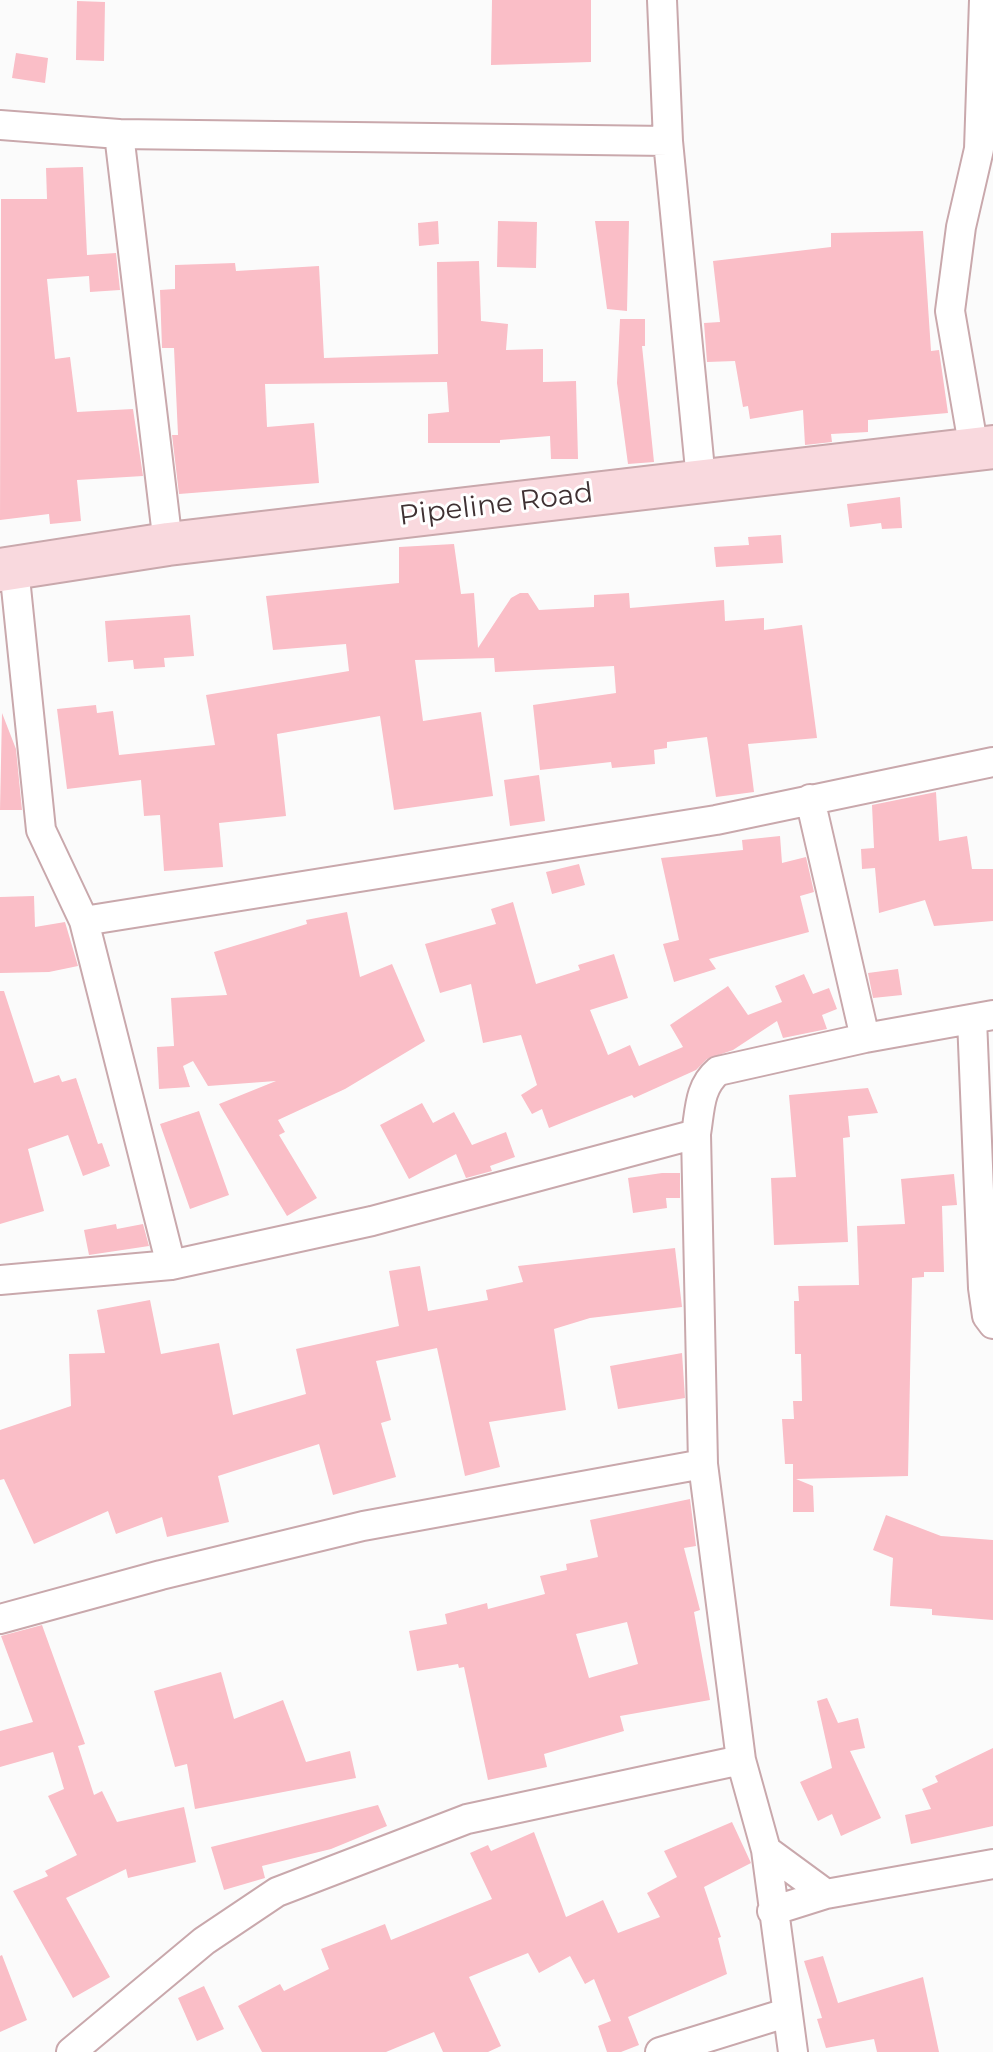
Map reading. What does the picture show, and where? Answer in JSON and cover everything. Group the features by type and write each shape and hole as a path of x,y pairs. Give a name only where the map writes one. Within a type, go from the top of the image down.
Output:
{"street":[{"path":"662,0 668,141 701,480"},
{"path":"984,0 986,149 961,227 950,311 984,449"},
{"path":"0,125 119,134 668,141"},
{"path":"119,134 168,544"},
{"name":"Pipeline Road","path":"7,569 168,544 984,449"},
{"path":"7,569 41,830 84,921 171,1265"},
{"path":"84,921 671,828 993,762"},
{"path":"810,799 865,1038"},
{"path":"793,2052 766,1850 741,1760 703,1464 696,1134 707,1080 718,1071 865,1038 983,1017 983,1288 987,1316 993,1324"},
{"path":"0,1280 171,1265 372,1221 696,1134"},
{"path":"0,1619 161,1575 363,1526 703,1464"},
{"path":"71,2052 204,1941 277,1892 467,1819 741,1760"},
{"path":"766,1850 826,1894"},
{"path":"772,1911 826,1894 993,1864"},
{"path":"660,2052 786,2013"}],"building":[{"path":"492,0 591,0 591,62 491,65"},
{"path":"77,1 105,2 104,61 76,60"},
{"path":"16,53 48,58 45,83 12,78"},
{"path":"83,167 87,255 116,253 120,290 90,292 89,276 47,279 55,359 70,357 77,412 133,409 143,476 77,480 81,521 50,524 49,514 0,520 1,199 47,199 46,168"},
{"path":"438,221 439,244 419,246 418,223"},
{"path":"498,221 537,222 536,268 497,267"},
{"path":"595,221 629,221 627,311 607,309"},
{"path":"923,231 931,351 939,350 948,413 868,420 868,432 831,434 832,442 805,445 803,410 750,419 748,406 743,407 735,361 707,362 704,323 720,322 713,261 831,247 831,233"},
{"path":"479,261 481,321 508,324 506,350 543,349 543,382 576,381 578,459 551,459 550,436 500,440 500,443 428,443 428,414 449,412 447,382 265,384 267,427 314,423 319,483 179,494 172,435 178,435 174,348 162,348 160,290 175,289 175,265 235,263 236,271 319,266 324,358 438,354 437,262"},
{"path":"620,319 645,319 645,346 642,346 654,462 628,464 617,383"},
{"path":"900,497 902,528 882,529 881,523 850,527 847,504"},
{"path":"781,535 783,563 716,567 714,547 749,545 748,537"},
{"path":"454,544 461,594 474,593 478,648 511,598 520,593 528,593 539,610 594,607 594,595 629,593 630,608 724,600 725,621 764,618 764,630 802,625 817,738 748,744 754,792 716,797 707,737 667,742 667,748 654,750 655,764 612,768 611,762 540,770 533,705 616,693 614,666 495,672 494,658 415,660 423,721 481,712 493,796 394,810 380,716 277,734 286,816 219,823 223,867 164,871 160,815 144,816 141,780 67,789 57,709 96,705 97,713 113,711 119,755 215,745 206,695 349,671 346,644 273,650 266,596 399,583 399,547"},
{"path":"190,615 194,656 164,658 165,667 134,669 133,660 108,662 105,621"},
{"path":"2,713 16,749 22,810 0,810"},
{"path":"539,775 545,821 510,826 504,780"},
{"path":"936,792 939,841 967,836 972,869 993,869 993,921 934,926 925,900 879,913 875,868 862,869 861,849 874,848 872,805"},
{"path":"780,836 782,863 806,857 814,892 800,896 809,932 709,959 716,969 674,982 663,944 679,940 661,858 743,850 742,840"},
{"path":"579,864 585,885 552,894 546,872"},
{"path":"34,896 35,927 65,922 78,966 49,972 0,973 0,897"},
{"path":"513,902 536,984 580,970 578,965 614,954 628,998 590,1010 608,1055 630,1045 639,1066 683,1047 670,1025 728,986 748,1015 782,1002 775,986 804,974 813,994 829,988 837,1009 822,1015 827,1029 783,1038 777,1021 733,1050 707,1059 696,1070 634,1098 632,1095 549,1128 542,1109 532,1114 521,1095 537,1085 521,1035 483,1043 471,984 440,993 425,944 496,924 491,909"},
{"path":"347,912 360,977 392,964 425,1041 345,1089 278,1120 285,1132 279,1135 317,1198 287,1216 219,1104 276,1081 208,1086 193,1061 183,1066 190,1087 159,1089 157,1047 174,1046 171,998 227,995 214,952 307,924 306,920"},
{"path":"898,969 902,995 873,998 868,973"},
{"path":"0,991 4,991 34,1083 59,1075 62,1082 76,1078 98,1144 102,1143 110,1166 83,1176 68,1135 28,1149 44,1211 0,1224"},
{"path":"868,1088 878,1113 848,1116 850,1137 843,1138 848,1242 774,1245 771,1178 796,1177 789,1095"},
{"path":"422,1103 433,1123 454,1112 472,1145 506,1132 515,1157 490,1166 492,1171 466,1178 456,1154 409,1179 380,1125"},
{"path":"199,1111 229,1195 190,1209 160,1124"},
{"path":"680,1173 680,1198 666,1198 667,1208 633,1213 628,1178"},
{"path":"954,1174 957,1205 942,1206 944,1272 924,1272 924,1277 912,1278 908,1476 796,1479 813,1486 814,1512 793,1512 793,1464 785,1464 782,1419 794,1419 793,1401 802,1401 801,1354 795,1354 794,1301 799,1301 798,1286 859,1285 857,1226 905,1224 901,1179"},
{"path":"116,1224 117,1229 143,1224 149,1246 89,1255 84,1230"},
{"path":"675,1248 682,1307 590,1318 554,1329 566,1410 489,1422 500,1467 465,1476 437,1348 376,1361 391,1420 381,1423 396,1477 333,1495 319,1444 218,1476 229,1522 167,1537 162,1517 116,1534 108,1511 34,1544 4,1479 0,1480 0,1430 71,1406 69,1354 105,1353 97,1310 150,1300 161,1354 219,1343 233,1415 306,1394 296,1349 399,1326 389,1271 420,1266 428,1311 488,1300 486,1290 523,1282 518,1266"},
{"path":"682,1353 685,1398 618,1409 610,1366"},
{"path":"690,1499 696,1546 684,1548 700,1610 694,1612 710,1700 620,1716 624,1731 544,1754 547,1767 488,1780 464,1667 459,1668 458,1664 417,1671 409,1631 447,1624 445,1614 487,1603 488,1609 545,1594 540,1576 567,1570 566,1564 598,1557 590,1520","holes":["627,1622 638,1664 589,1678 576,1634"]},
{"path":"886,1515 941,1536 993,1540 993,1620 932,1615 932,1609 890,1606 893,1558 873,1550"},
{"path":"42,1625 85,1744 78,1746 94,1795 102,1791 117,1822 184,1807 196,1862 128,1878 126,1869 66,1898 110,1977 73,1998 13,1891 48,1876 45,1871 77,1855 48,1796 64,1789 53,1752 0,1767 0,1731 33,1722 1,1636"},
{"path":"221,1672 234,1719 283,1700 306,1762 350,1751 356,1778 195,1809 187,1764 175,1767 154,1691"},
{"path":"827,1698 838,1723 858,1718 865,1748 850,1751 881,1818 841,1836 832,1814 818,1821 800,1782 832,1768 817,1701"},
{"path":"993,1748 993,1826 911,1844 905,1815 931,1809 922,1789 938,1782 935,1776"},
{"path":"378,1805 387,1826 331,1849 262,1866 265,1878 224,1890 211,1847"},
{"path":"732,1822 751,1863 704,1887 721,1937 718,1938 727,1974 628,2017 639,2045 621,2052 607,2052 598,2026 611,2021 594,1979 585,1984 570,1956 539,1973 528,1953 469,1977 501,2046 488,2052 443,2052 434,2032 386,2052 262,2052 238,2006 280,1984 284,1991 329,1969 321,1949 385,1924 391,1940 492,1899 470,1853 488,1845 491,1851 534,1832 566,1917 603,1900 618,1933 660,1917 647,1893 677,1877 664,1851"},
{"path":"0,1956 27,2020 0,2032"},
{"path":"823,1956 838,2003 923,1977 939,2052 877,2052 874,2039 826,2048 817,2019 822,2018 804,1961"},
{"path":"204,1986 224,2029 197,2041 178,1998"}]}
